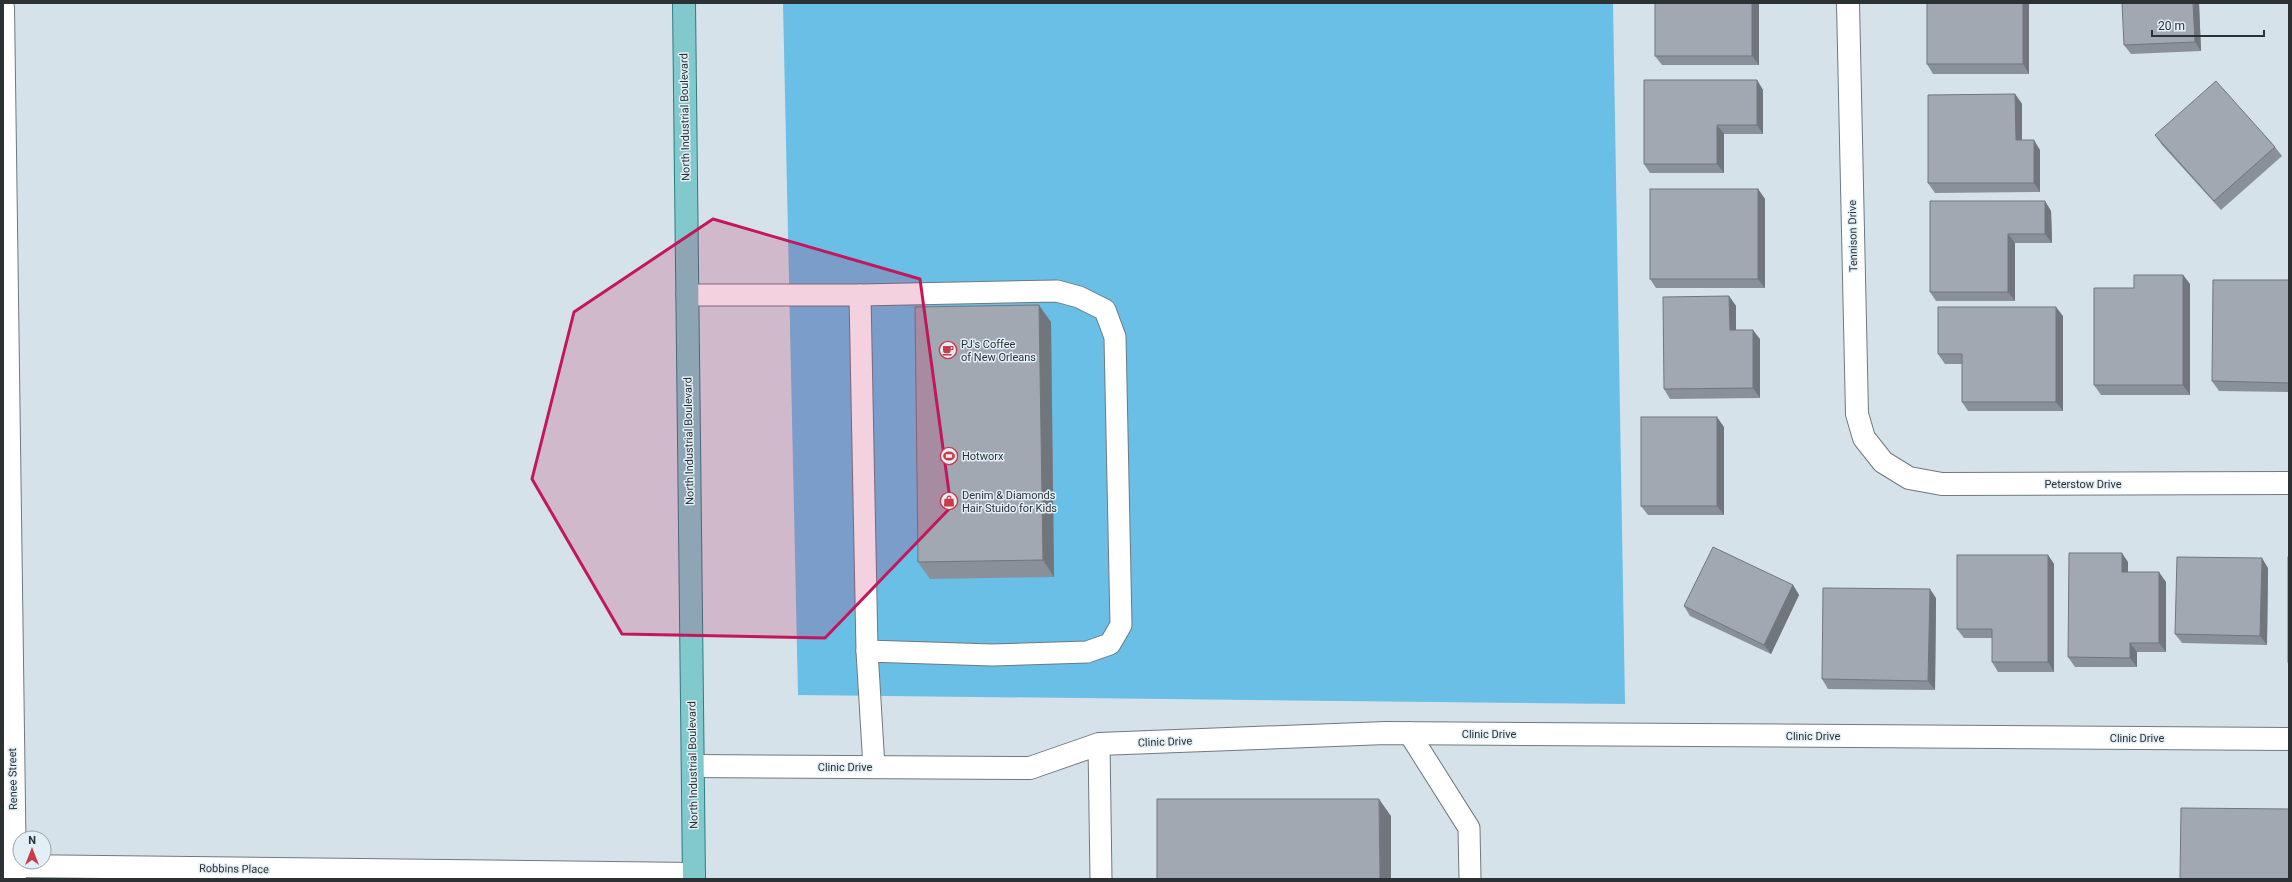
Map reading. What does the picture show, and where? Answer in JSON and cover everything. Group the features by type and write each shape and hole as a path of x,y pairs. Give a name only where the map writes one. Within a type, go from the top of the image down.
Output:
{"main road":[{"name":"North Industrial Boulevard","path":"684,3 694,876"}],"street":[{"name":"Tennison Drive","path":"1848,3 1857,414 1864,438 1883,462"},
{"name":"Renee Street","path":"3,8 15,873"},
{"name":"Peterstow Drive","path":"1883,462 1908,478 1942,484 2289,483"},
{"name":"Clinic Drive","path":"693,766 1030,768 1099,744 1409,733 2289,739"},
{"name":"Robbins Place","path":"15,873 694,876"}],"lane":[{"path":"687,295 860,295 1057,291 1079,297 1105,310 1115,337 1121,625 1110,644 1087,652 992,655 867,651"},
{"path":"860,295 867,651 874,767"},
{"path":"1409,733 1469,828 1470,879"},
{"path":"1099,744 1101,879"}],"highlighted area":[{"path":"713,219 920,279 951,507 825,638 622,634 532,479 574,312"}],"shaded area":[{"path":"783,3 1613,3 1625,704 798,695"}],"building":[{"path":"1655,3 1752,3 1752,56 1655,56"},
{"path":"1927,3 2023,3 2023,64 1927,64"},
{"path":"2122,3 2193,3 2195,42 2124,45"},
{"path":"1644,80 1757,80 1757,125 1717,125 1717,164 1644,164"},
{"path":"2216,81 2275,147 2214,201 2155,135"},
{"path":"2015,94 2016,140 2034,140 2034,183 1928,183 1928,95"},
{"path":"1650,189 1758,189 1758,279 1650,279"},
{"path":"1930,201 2045,201 2045,234 2008,234 2008,292 1930,292"},
{"path":"2134,275 2183,275 2183,385 2094,385 2094,288 2134,288"},
{"path":"2213,280 2289,280 2289,383 2212,381"},
{"path":"1729,296 1730,330 1753,330 1753,388 1664,389 1663,297"},
{"path":"1039,305 1043,560 918,562 915,307"},
{"path":"1938,307 2056,307 2056,402 1962,402 1962,354 1938,354"},
{"path":"1641,417 1717,417 1717,506 1641,506"},
{"path":"1713,547 1793,585 1764,645 1684,606"},
{"path":"2069,553 2122,553 2122,572 2159,572 2159,643 2130,643 2130,658 2068,657"},
{"path":"1957,555 2048,555 2048,662 1992,662 1992,629 1957,629"},
{"path":"2177,557 2262,558 2260,636 2175,634"},
{"path":"2289,557 2289,662 2288,662"},
{"path":"1823,588 1930,589 1928,681 1822,679"},
{"path":"1157,799 1379,799 1380,879 1157,879"},
{"path":"2181,808 2289,809 2289,879 2180,879"}],"place":[{"name":"PJ's Coffee of New Orleans","path":"948,350"},
{"name":"Hotworx","path":"949,456"},
{"name":"Denim & Diamonds Hair Stuido for Kids","path":"949,501"}]}
